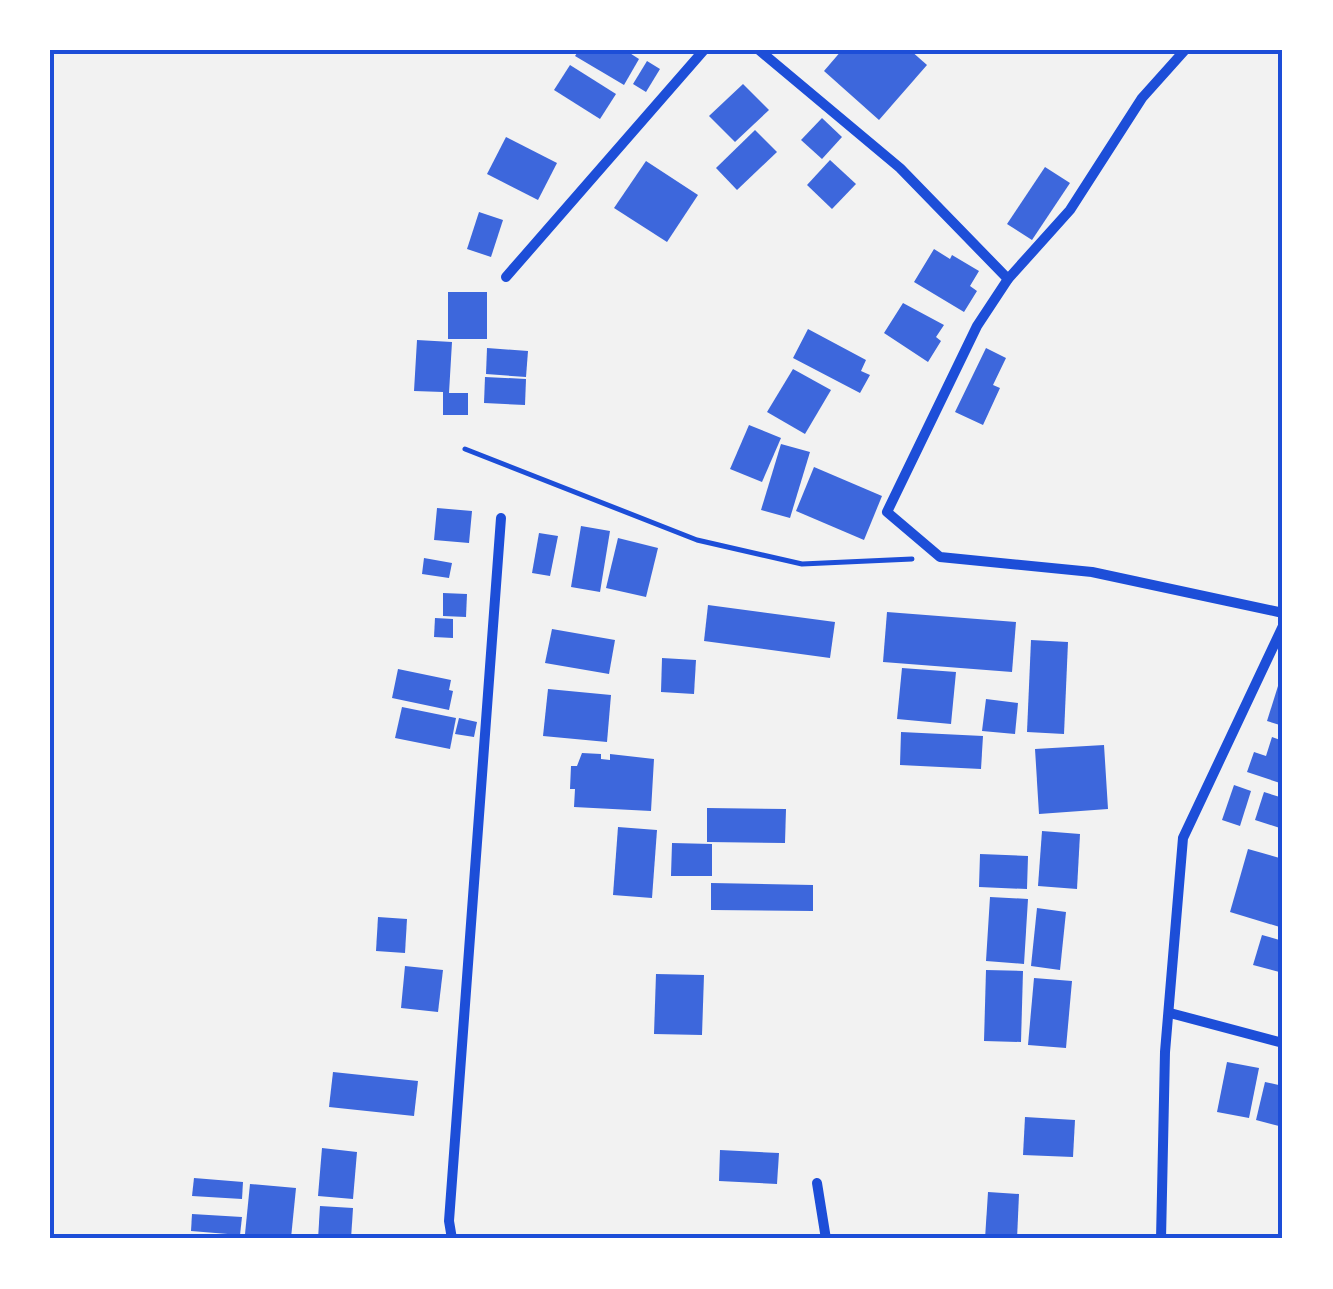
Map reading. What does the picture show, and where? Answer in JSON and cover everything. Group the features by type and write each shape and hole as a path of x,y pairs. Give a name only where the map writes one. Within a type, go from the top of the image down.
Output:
{"street":[{"path":"506,277 704,50"},
{"path":"759,50 900,168 1008,279"},
{"path":"1185,50 1142,98 1070,210 1008,279 976,326 886,512 940,558 1092,572 1283,614"},
{"path":"452,1239 450,1221 501,518"},
{"path":"1160,1239 1166,1052 1183,838 1283,626"},
{"path":"1170,1014 1283,1043"},
{"path":"818,1183 826,1239"}],"path":[{"path":"464,449 697,540 784,560 802,564 940,558"}],"building":[{"path":"579,50 625,50 639,59 624,85 575,56"},
{"path":"842,50 910,50 927,65 879,120 824,71"},
{"path":"647,61 660,69 646,92 633,84"},
{"path":"570,65 616,94 600,119 554,90"},
{"path":"743,84 769,110 735,142 709,116"},
{"path":"822,118 842,137 822,159 801,140"},
{"path":"755,130 777,152 737,190 716,168"},
{"path":"506,137 557,163 538,200 487,174"},
{"path":"830,160 856,184 832,209 807,185"},
{"path":"646,161 698,195 667,242 614,208"},
{"path":"1045,167 1070,183 1032,240 1007,224"},
{"path":"479,212 503,220 491,257 467,249"},
{"path":"934,249 979,271 970,286 977,291 964,312 914,282"},
{"path":"448,292 487,292 487,339 448,339"},
{"path":"903,303 944,325 936,337 941,341 928,362 884,333"},
{"path":"808,329 866,360 861,371 870,375 860,393 793,358"},
{"path":"417,340 452,342 449,393 468,393 468,415 443,415 443,392 414,391"},
{"path":"487,348 528,351 526,377 486,374"},
{"path":"986,348 1006,358 993,385 1000,388 983,425 955,412"},
{"path":"793,369 831,390 805,434 767,412"},
{"path":"485,377 526,379 525,405 484,403"},
{"path":"749,425 781,438 762,482 730,469"},
{"path":"781,444 810,452 790,518 761,510"},
{"path":"814,467 882,496 864,540 796,511"},
{"path":"437,508 472,511 469,543 434,540"},
{"path":"581,526 610,531 600,592 571,587"},
{"path":"539,533 558,536 550,576 532,573"},
{"path":"618,538 658,548 646,597 606,588"},
{"path":"424,558 452,563 449,578 422,574"},
{"path":"443,593 467,594 466,617 443,616"},
{"path":"708,605 835,622 830,658 704,641"},
{"path":"887,612 1016,622 1012,672 883,662"},
{"path":"435,618 453,619 453,638 434,637"},
{"path":"552,629 615,640 609,674 545,663"},
{"path":"1031,640 1068,642 1064,734 1027,732"},
{"path":"662,658 696,660 694,694 661,692"},
{"path":"902,668 956,672 951,724 897,719"},
{"path":"398,669 451,680 449,710 392,698"},
{"path":"1278,686 1283,687 1283,726 1267,721"},
{"path":"548,689 611,695 607,742 543,736"},
{"path":"986,699 1018,703 1015,734 982,731"},
{"path":"402,707 456,718 450,749 395,738"},
{"path":"459,718 477,722 474,737 455,734"},
{"path":"901,732 983,736 981,769 900,765"},
{"path":"1272,737 1283,741 1283,784 1247,772 1254,752 1266,756"},
{"path":"1104,745 1108,809 1039,814 1035,749"},
{"path":"582,753 601,754 601,759 610,760 610,754 654,759 651,811 574,807 571,766 577,766"},
{"path":"1234,785 1251,791 1240,826 1222,820"},
{"path":"1264,792 1283,798 1283,829 1255,820"},
{"path":"707,808 786,809 785,843 707,842"},
{"path":"618,827 657,830 652,898 613,895"},
{"path":"1042,831 1080,834 1077,889 1038,886"},
{"path":"672,843 712,844 712,876 671,876"},
{"path":"1248,849 1283,859 1283,928 1230,912"},
{"path":"980,854 1028,856 1027,889 979,887"},
{"path":"711,883 813,885 813,911 711,910"},
{"path":"990,897 1028,899 1024,964 986,961"},
{"path":"1037,908 1066,912 1060,970 1031,966"},
{"path":"378,917 407,919 405,953 376,951"},
{"path":"1262,935 1283,941 1283,973 1253,965"},
{"path":"405,966 443,970 438,1012 401,1008"},
{"path":"986,970 1023,971 1021,1042 984,1041"},
{"path":"656,974 704,975 702,1035 654,1034"},
{"path":"1034,978 1072,981 1066,1048 1028,1045"},
{"path":"1227,1062 1259,1068 1249,1118 1217,1112"},
{"path":"333,1072 418,1081 414,1116 329,1107"},
{"path":"1265,1082 1283,1086 1283,1127 1256,1120"},
{"path":"1025,1117 1075,1120 1073,1157 1023,1155"},
{"path":"322,1148 357,1152 353,1199 318,1196"},
{"path":"720,1150 779,1153 777,1184 719,1181"},
{"path":"194,1178 243,1182 242,1199 192,1196"},
{"path":"250,1184 296,1188 291,1238 245,1234"},
{"path":"988,1192 1019,1194 1017,1239 985,1239"},
{"path":"320,1206 353,1208 351,1239 318,1239"},
{"path":"192,1214 242,1217 240,1235 191,1231"}]}
